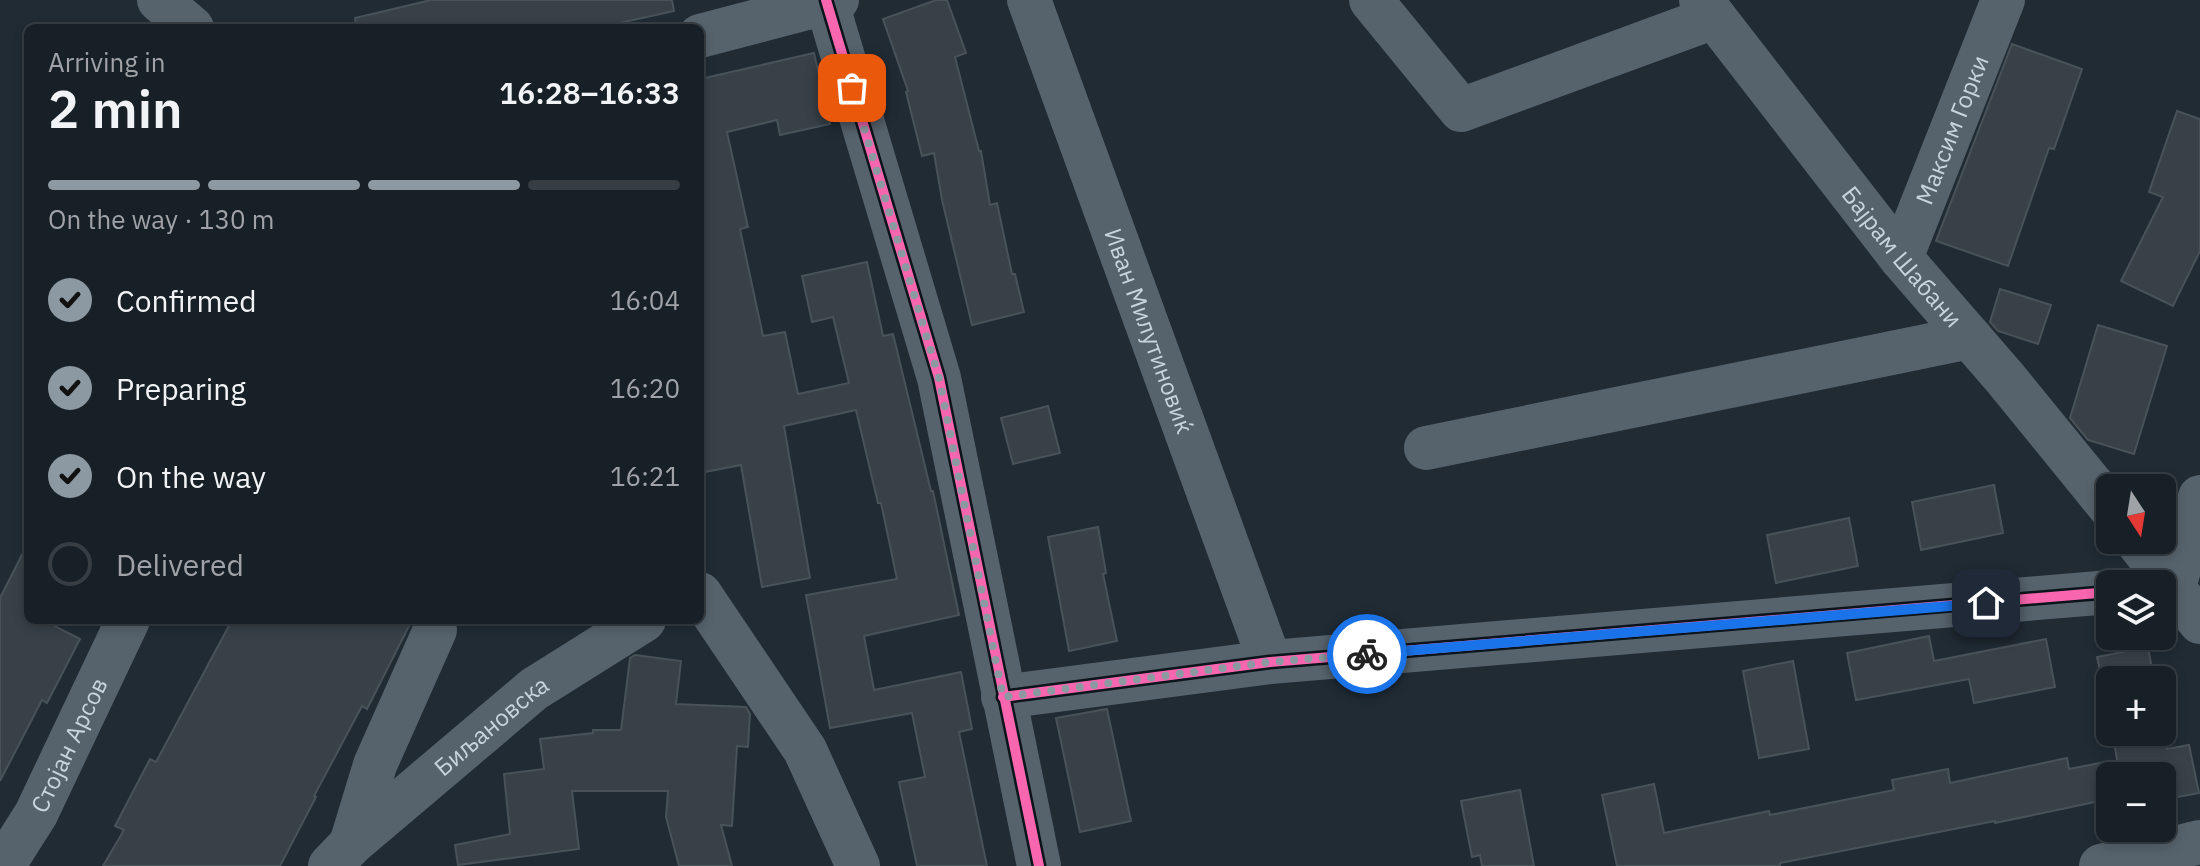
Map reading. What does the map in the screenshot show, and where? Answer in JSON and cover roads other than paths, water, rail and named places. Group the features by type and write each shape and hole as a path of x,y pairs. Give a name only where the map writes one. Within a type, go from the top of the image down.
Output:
{"street":[{"path":"159,0 187,24"},
{"name":"Иван Милутиновиќ","path":"1029,0 1270,662"},
{"path":"1371,0 1461,110 1707,9"},
{"name":"Максим Горки","path":"1901,258 2003,0"},
{"path":"704,35 830,1 939,378 1039,866"},
{"name":"Бајрам Шабани","path":"1707,9 1901,258 2096,490"},
{"path":"1426,448 1970,337"},
{"path":"2174,570 2200,497"},
{"path":"1003,697 1270,662 2096,593"},
{"path":"2176,596 2200,622"},
{"path":"704,600 805,750 858,866"},
{"name":"Стојан Арсов","path":"3,866 36,814 126,624"},
{"name":"Биљановска","path":"340,855 534,689 638,624"},
{"name":"Биљановска","path":"340,855 375,765 435,630"},
{"path":"2101,866 2200,842"}]}
